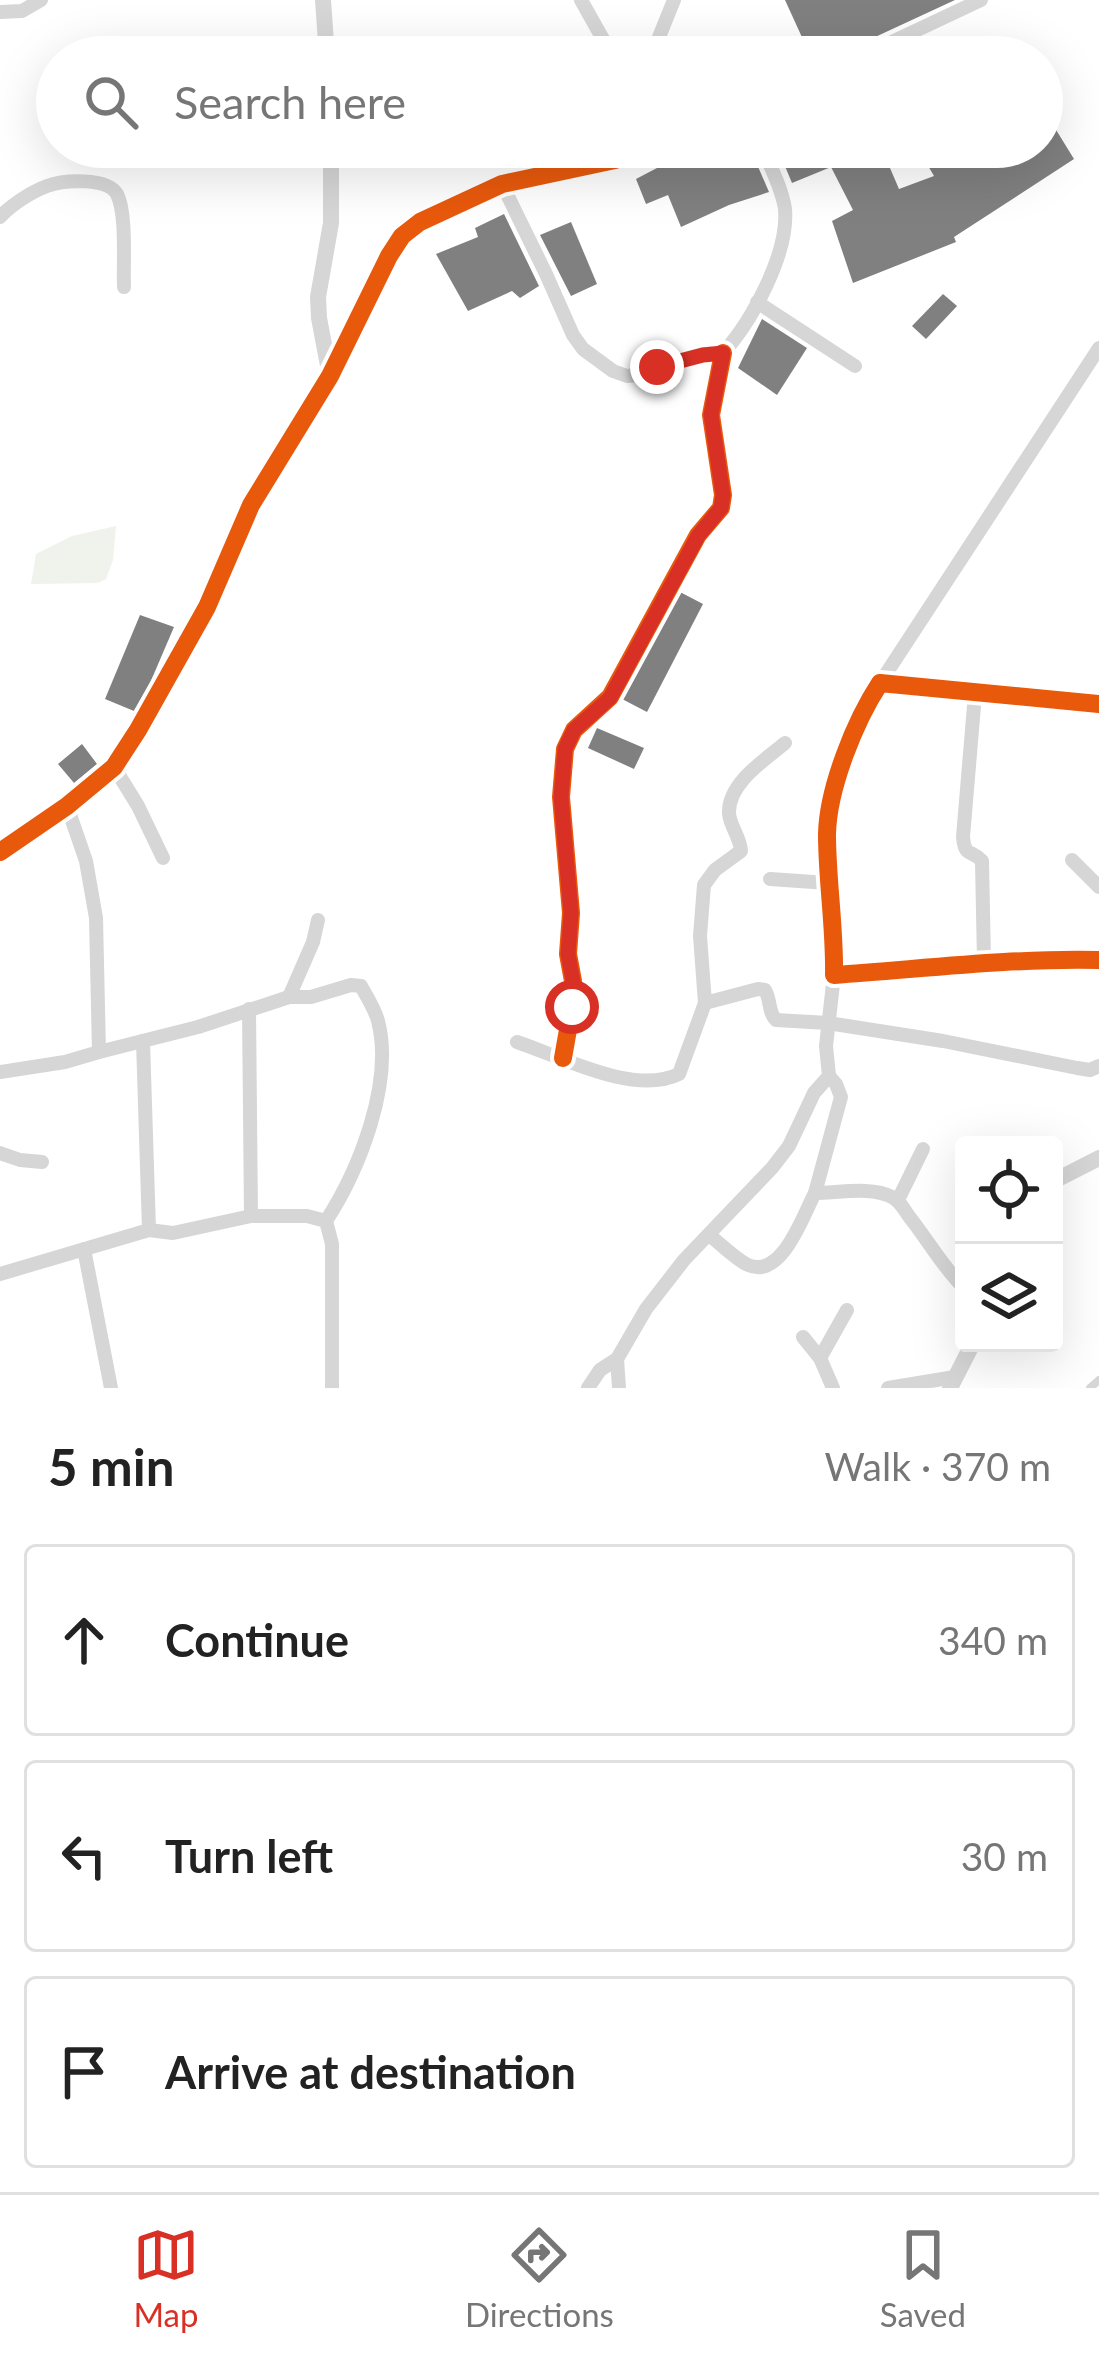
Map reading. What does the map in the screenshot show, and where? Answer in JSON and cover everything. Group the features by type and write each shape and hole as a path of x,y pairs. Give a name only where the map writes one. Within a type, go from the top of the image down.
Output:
{"street":[{"path":"0,12 22,11 41,0"},
{"path":"323,0 326,36"},
{"path":"581,0 601,36"},
{"path":"659,36 674,0"},
{"path":"905,36 981,0"},
{"path":"330,376 318,297 331,223 331,168"},
{"path":"0,852 114,767 207,607 251,505 330,376 402,236 419,222 502,184 561,168"},
{"path":"563,1058 573,981 561,797 565,749 574,730 610,698 698,536 721,508 711,415 723,353 757,302 784,234 784,206 770,168"},
{"path":"0,217 48,186 107,184 116,190 121,206 124,287"},
{"path":"502,184 573,335 584,349 627,376 723,353"},
{"path":"757,302 855,366"},
{"path":"709,1235 748,1265 771,1265 783,1255 815,1193 842,1097 829,1076 828,1023 834,975 827,829 847,752 870,698 1099,348"},
{"path":"880,683 1099,704"},
{"path":"975,694 963,836 964,848 982,861 984,962"},
{"path":"517,1042 617,1078 652,1082 679,1073 705,1003 700,936 704,884 741,851 729,813 734,792 785,743"},
{"path":"114,767 163,857"},
{"path":"67,806 86,861 96,918 99,1052"},
{"path":"1072,860 1099,886"},
{"path":"770,879 828,883"},
{"path":"289,997 318,920"},
{"path":"834,975 984,962 1099,959"},
{"path":"0,1072 65,1062 289,997 361,986 378,1022 379,1090 357,1160 326,1221 332,1244 332,1388"},
{"path":"705,1003 758,989 768,995 776,1020 828,1023 1090,1070 1099,1066"},
{"path":"249,1009 251,1216"},
{"path":"143,1041 149,1230"},
{"path":"588,1388 600,1370 617,1359 646,1309 684,1260 789,1147 814,1094 829,1076"},
{"path":"898,1200 923,1150"},
{"path":"0,1153 42,1162"},
{"path":"1063,1176 1099,1158"},
{"path":"815,1193 872,1193 898,1200 955,1278"},
{"path":"0,1274 149,1230 173,1232 251,1216 307,1216 326,1221"},
{"path":"84,1249 111,1388"},
{"path":"820,1358 847,1310"},
{"path":"803,1337 820,1358 833,1388"},
{"path":"888,1388 953,1383 968,1352"},
{"path":"617,1359 620,1388"}],"lane":[{"path":"1090,1388 1099,1380"}],"shaded area":[{"path":"116,526 106,579 31,584 36,554 72,536"}],"building":[{"path":"785,0 955,0 877,36 801,36"},
{"path":"1063,141 1074,159 1063,166"},
{"path":"657,168 759,168 769,192 681,227 668,195 646,204 636,179"},
{"path":"786,168 829,168 792,183"},
{"path":"832,168 890,168 899,189 934,176 929,168 1060,168 954,237 956,242 853,283 832,221 853,210"},
{"path":"504,214 539,286 520,298 512,291 468,311 436,254 478,237 475,228"},
{"path":"571,222 597,284 571,296 540,235"},
{"path":"943,294 957,306 926,339 912,326"},
{"path":"762,319 807,348 777,395 738,368"},
{"path":"680,592 703,604 647,712 622,699"},
{"path":"140,615 174,627 134,711 105,699"},
{"path":"597,728 644,748 634,769 588,748"},
{"path":"82,744 97,764 74,783 58,764"}],"cycle path":[{"path":"0,852 114,767 207,607 251,505 330,376 402,236 420,222 502,184 577,168"},
{"path":"563,1058 573,981 561,797 565,749 574,730 610,697 698,535 721,508 711,415 723,353"},
{"path":"1099,704 880,683 844,756 827,834 834,975 1099,960"}],"route":[{"path":"572,1007 571,913 561,797 565,749 574,730 610,698 698,536 721,508 723,495 711,415 723,353 657,367"}]}
